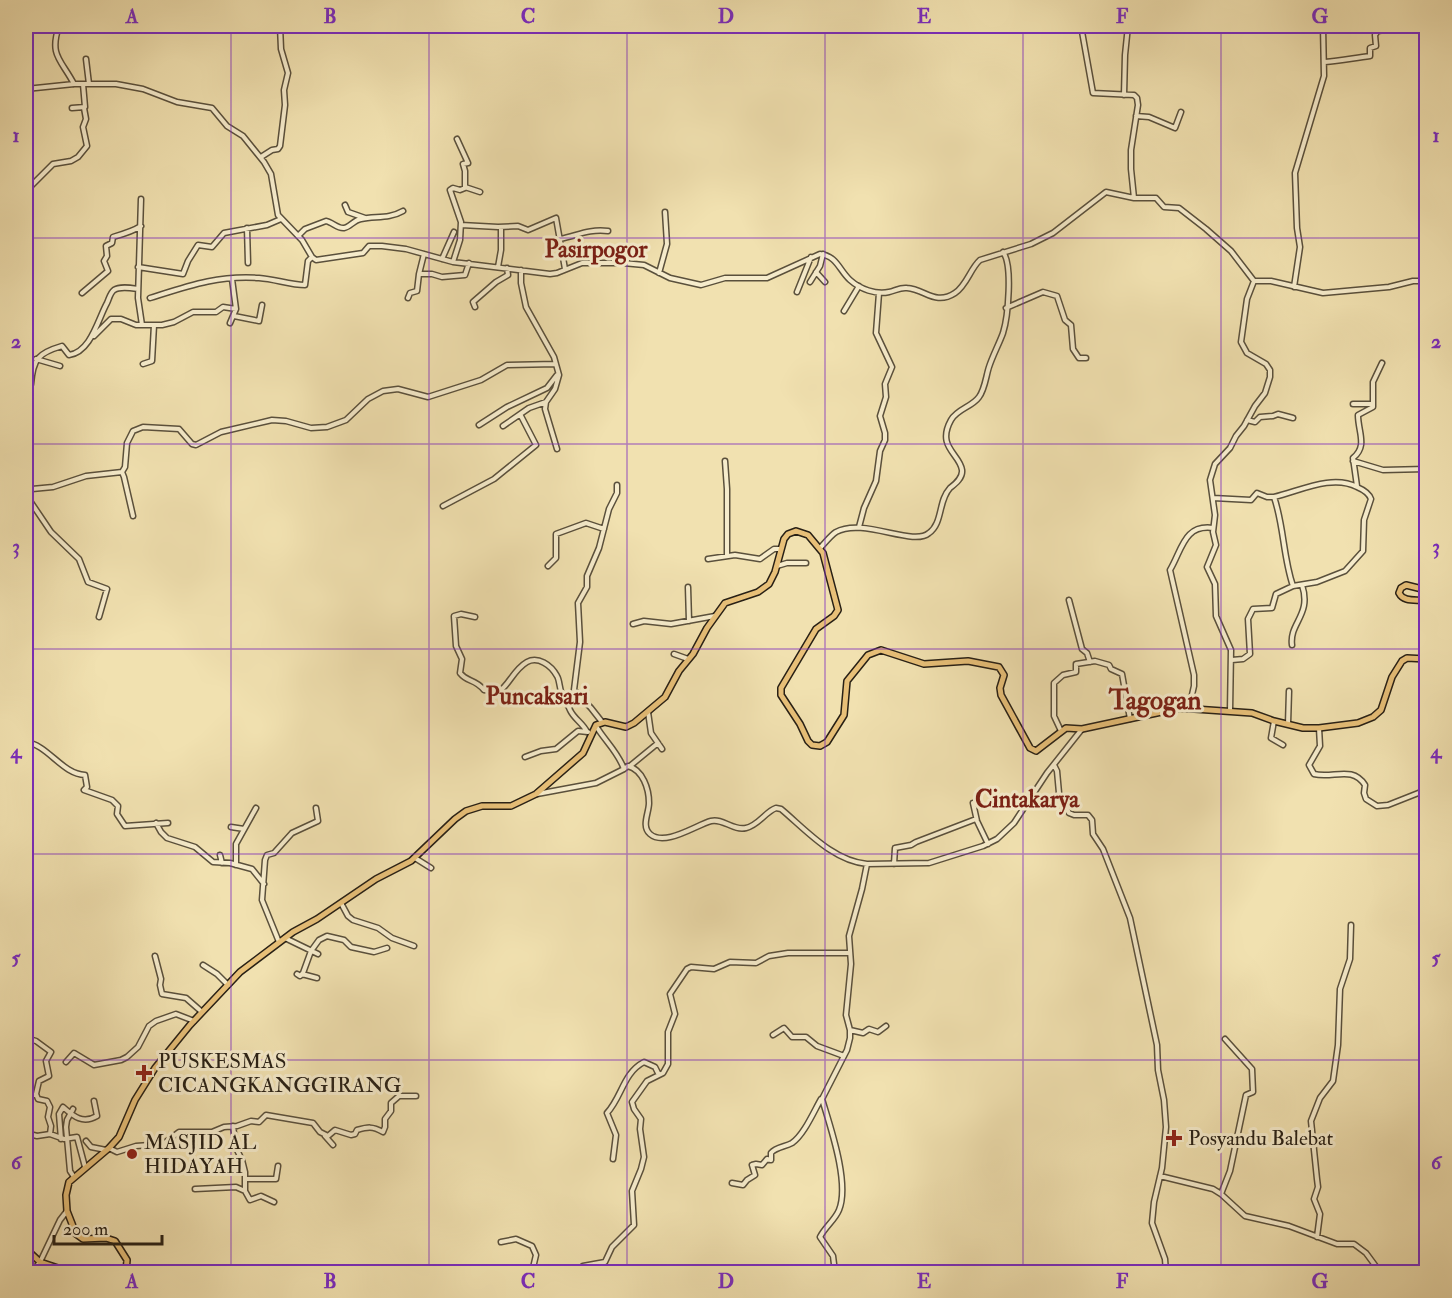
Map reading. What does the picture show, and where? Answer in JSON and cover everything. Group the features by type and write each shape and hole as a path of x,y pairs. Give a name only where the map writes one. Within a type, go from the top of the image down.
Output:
{"main road":[{"path":"126,1272 127,1260 117,1243 106,1238 81,1238 75,1231 67,1211 66,1195 69,1182 108,1149 124,1129 135,1100 155,1068 202,1012 248,965 279,942 376,879 406,865 466,811 482,806 511,806 536,794 583,753 589,732 599,724 626,727 648,712 665,697 715,615 728,601 758,592 770,584 786,536 796,531 808,535 825,558 838,610 834,616 816,629 781,688 810,743 816,746 824,745 832,737 844,715 847,681 868,656 881,650 924,664 968,661 995,665 1003,673 1001,695 1032,751 1039,751 1061,731 1071,727 1082,729 1188,708 1252,713 1288,725 1319,728 1358,723 1373,717 1381,710 1392,676 1402,661 1407,658 1426,660"},
{"path":"1426,590 1406,585 1399,593 1406,599 1426,601"},
{"path":"26,1248 40,1262 70,1272"}],"street":[{"path":"59,26 55,41 57,59 74,84"},
{"path":"261,157 280,146 285,105 284,90 288,72 281,49 280,26"},
{"path":"1081,26 1093,93 1136,96 1131,160 1134,198"},
{"path":"1124,95 1127,26 1161,26"},
{"path":"1294,287 1300,247 1297,228 1296,170 1318,99 1325,62 1323,26"},
{"path":"1325,62 1342,62 1370,56 1369,49 1376,46 1375,34 1378,31 1412,26"},
{"path":"86,59 89,84"},
{"path":"26,88 74,84 123,85 143,89 177,102 212,108 227,126 243,136 261,157 271,174 277,211 281,219 298,236 316,260 363,253 369,246 388,246 453,262 550,274 582,263 644,265 659,273 699,285 725,278 764,278 811,256 823,254 834,259 848,278 859,286 879,293 909,288 933,298 947,297 961,287 977,262 1037,242 1053,233 1104,193 1134,198 1156,198 1162,206 1179,208 1231,251 1254,281"},
{"path":"26,191 53,164 72,162 87,146 83,128 86,119 83,84"},
{"path":"72,108 84,108"},
{"path":"1136,116 1149,117 1175,128 1181,112"},
{"path":"457,139 468,162 463,164 465,187"},
{"path":"453,262 461,225 450,190 453,188 461,190 465,187 480,192"},
{"path":"141,199 138,289 142,325"},
{"path":"345,206 348,212 365,218"},
{"path":"298,236 305,229 326,221 342,228 356,220 379,219 397,215 403,211"},
{"path":"659,273 667,244 665,213"},
{"path":"461,225 518,226 528,230 556,218 566,269"},
{"path":"138,267 183,274 198,245 212,247 222,234 267,225 281,219"},
{"path":"82,293 108,271 104,261 107,256 106,246 112,243 112,237 128,230 135,230 141,225"},
{"path":"498,267 501,227"},
{"path":"247,228 248,263"},
{"path":"560,239 591,230 608,231"},
{"path":"442,259 454,232"},
{"path":"819,548 833,533 847,527 919,537 927,535 933,529 945,494 960,479 962,473 962,467 948,447 948,426 954,416 975,401 980,394 1003,331 1009,273 1008,261 1003,252"},
{"path":"408,298 410,293 417,291 424,254"},
{"path":"810,282 823,254"},
{"path":"797,292 811,256"},
{"path":"150,298 201,282 232,279 275,279 304,285 307,282 308,261 312,257"},
{"path":"419,274 442,277 465,275 469,263"},
{"path":"475,307 473,302 478,296 508,275 507,268"},
{"path":"521,270 521,284 526,307 544,336 557,366 558,380 546,402 545,409 557,449"},
{"path":"816,272 825,282"},
{"path":"230,323 236,309 232,279"},
{"path":"1254,281 1271,281 1323,293 1395,287 1413,281 1426,281"},
{"path":"1230,711 1229,684 1232,660 1228,640 1216,616 1215,584 1207,567 1216,544 1210,480 1215,464 1230,448 1267,389 1270,370 1266,364 1247,353 1241,342 1247,299 1254,281"},
{"path":"844,311 859,286"},
{"path":"31,384 31,369 36,359 51,349 62,345 69,355 79,352 90,338 113,290 138,289"},
{"path":"1006,308 1043,292 1057,296 1064,318 1071,325 1074,353 1079,358 1086,358"},
{"path":"859,527 864,508 876,481 880,451 885,440 880,416 886,397 885,384 892,367 876,333 879,293"},
{"path":"234,316 259,321 262,305"},
{"path":"90,338 100,332 111,320 121,319 136,325 154,325 174,322 193,312 216,312 223,307 236,309"},
{"path":"143,364 152,361 154,325"},
{"path":"36,359 60,366"},
{"path":"1357,487 1353,456 1360,452 1362,434 1358,415 1371,409 1373,382 1382,363"},
{"path":"122,472 125,469 127,442 131,434 143,427 178,428 194,445 230,429 277,419 316,429 342,423 368,399 383,391 398,389 428,398 481,380 507,365 557,366"},
{"path":"479,425 507,407 546,388 556,379 557,366"},
{"path":"503,426 537,404 546,402"},
{"path":"1353,404 1373,404"},
{"path":"443,506 494,479 536,445 520,414"},
{"path":"1247,420 1255,422 1260,417 1274,417 1278,414 1293,418"},
{"path":"725,461 727,556"},
{"path":"1353,461 1383,470 1426,469"},
{"path":"99,617 107,589 89,583 79,559 51,532 26,494 32,489 53,487 86,476 122,472"},
{"path":"122,472 133,516"},
{"path":"1213,498 1251,500 1257,493 1274,497 1333,482 1345,482 1370,495 1371,499 1365,516 1361,554 1339,575 1293,586 1276,594 1273,608 1253,609 1248,619 1250,654 1243,659 1232,660"},
{"path":"616,485 617,493 609,509 599,548 578,603 580,642 574,687 576,694 591,708 607,743 627,768"},
{"path":"1274,497 1293,586"},
{"path":"548,566 556,558 556,534 586,523 604,529"},
{"path":"1188,708 1194,686 1194,675 1170,570 1190,532 1200,527 1213,528"},
{"path":"708,559 735,555 760,559 774,549 781,549"},
{"path":"777,566 787,563 806,563"},
{"path":"1293,645 1292,635 1305,606 1302,585"},
{"path":"688,587 689,621"},
{"path":"1069,600 1082,649 1088,654 1090,662"},
{"path":"475,616 461,614 454,616 456,646 462,659 460,673 464,678 477,682 484,690 498,692 521,666 531,660 540,661 557,675 570,712 589,732"},
{"path":"633,624 644,621 671,624 715,615"},
{"path":"674,654 688,659"},
{"path":"1061,731 1054,716 1054,683 1063,675 1075,673 1076,664 1090,662 1109,665 1111,669 1122,674 1130,719"},
{"path":"1288,725 1289,691"},
{"path":"648,712 651,733 662,749"},
{"path":"1274,721 1270,738 1283,745"},
{"path":"1319,728 1320,746 1309,765 1314,774 1323,776 1350,773 1355,775 1365,785 1366,799 1377,806 1388,805 1426,790"},
{"path":"627,768 635,768 640,774 649,801 647,829 652,835 660,838 670,837 714,821 736,828 747,828 776,808 835,853 850,861 867,864 920,864 937,861 988,844 1001,836 1014,823 1082,729"},
{"path":"525,757 541,751 556,749 578,731 589,732"},
{"path":"26,742 48,753 71,770 85,775 87,787 84,790 112,800 118,806 117,814 125,826 168,823"},
{"path":"536,794 596,783 627,768 658,743"},
{"path":"1054,765 1057,771 1059,793 1069,813 1088,815 1091,818 1093,834 1104,849 1130,918 1154,1027 1158,1070 1164,1100 1166,1127 1152,1223 1165,1259 1166,1272"},
{"path":"973,803 976,819 988,844"},
{"path":"236,865 236,844 256,808"},
{"path":"279,942 262,897 267,855 274,853 292,833 318,821 316,808"},
{"path":"894,864 895,848 911,845 976,819"},
{"path":"156,823 167,838 186,843 203,852 210,860 255,871 264,885"},
{"path":"231,827 244,829"},
{"path":"220,855 222,863"},
{"path":"415,858 431,867"},
{"path":"732,1183 743,1185 755,1175 753,1165 762,1165 767,1159 771,1160 773,1150 791,1143 799,1136 822,1099 844,1056 850,1038 846,1015 850,930 867,864"},
{"path":"341,903 353,920 378,928 392,938 414,946"},
{"path":"1317,1237 1320,1214 1314,1199 1318,1187 1311,1121 1320,1098 1333,1081 1338,1045 1340,989 1350,959 1351,925"},
{"path":"317,978 299,974 319,940 327,936 344,940 351,947 374,952 387,948"},
{"path":"285,938 318,954"},
{"path":"576,1272 583,1266 605,1262 612,1247 634,1225 631,1195 644,1157 641,1119 632,1102 647,1081 664,1072 669,1060 668,1032 675,1014 670,994 688,968 714,969 730,962 756,963 769,956 788,953 850,953"},
{"path":"155,956 162,994 186,998 202,1012"},
{"path":"203,965 228,985"},
{"path":"66,1062 74,1053 93,1065 121,1060 138,1047 149,1026 156,1020 176,1014 194,1021"},
{"path":"850,1030 863,1033 869,1029 878,1032 886,1026"},
{"path":"773,1035 784,1028 792,1037 806,1037 817,1046 844,1056"},
{"path":"26,1038 36,1041 51,1052 46,1061 50,1076 38,1082 36,1095"},
{"path":"1221,1194 1230,1171 1246,1095 1253,1092 1251,1068 1225,1039"},
{"path":"613,1160 616,1135 607,1113 615,1105 625,1081 633,1070 644,1062 655,1067 659,1076"},
{"path":"26,1095 36,1095 39,1099 47,1101 50,1107 48,1117 51,1126 50,1134"},
{"path":"325,1136 330,1136 335,1130 353,1135 357,1130 367,1127 374,1127 383,1132 385,1119 391,1111 391,1103 399,1096 416,1096"},
{"path":"822,1099 834,1137 843,1187 839,1210 820,1237 833,1256 835,1272"},
{"path":"61,1138 61,1110 63,1107 82,1120 96,1118 94,1101"},
{"path":"73,1109 67,1120 70,1171 74,1177"},
{"path":"86,1141 91,1146 117,1152 136,1146 157,1146 168,1142 179,1132 212,1132 251,1121 259,1122 264,1116 271,1115 313,1123 333,1145"},
{"path":"232,1126 246,1179 245,1191 250,1200 261,1196 274,1202"},
{"path":"26,1133 37,1136 50,1134 68,1139 76,1137 79,1139 85,1167"},
{"path":"246,1179 276,1179 278,1166"},
{"path":"1160,1176 1205,1187 1221,1194 1245,1216 1288,1226 1337,1244 1354,1244 1366,1253 1380,1272"},
{"path":"195,1189 236,1187 245,1191"},
{"path":"26,1270 36,1267 40,1262 60,1220 67,1211"},
{"path":"501,1242 516,1239 532,1246 536,1255 532,1272"}],"place":[{"name":"PUSKESMAS CICANGKANGGIRANG","path":"144,1073"},
{"name":"Posyandu Balebat","path":"1174,1138"},
{"name":"MASJID AL HIDAYAH","path":"132,1154"}],"district":[{"name":"Pasirpogor","path":"596,249"},
{"name":"Puncaksari","path":"537,696"},
{"name":"Tagogan","path":"1155,700"},
{"name":"Cintakarya","path":"1027,799"}]}
